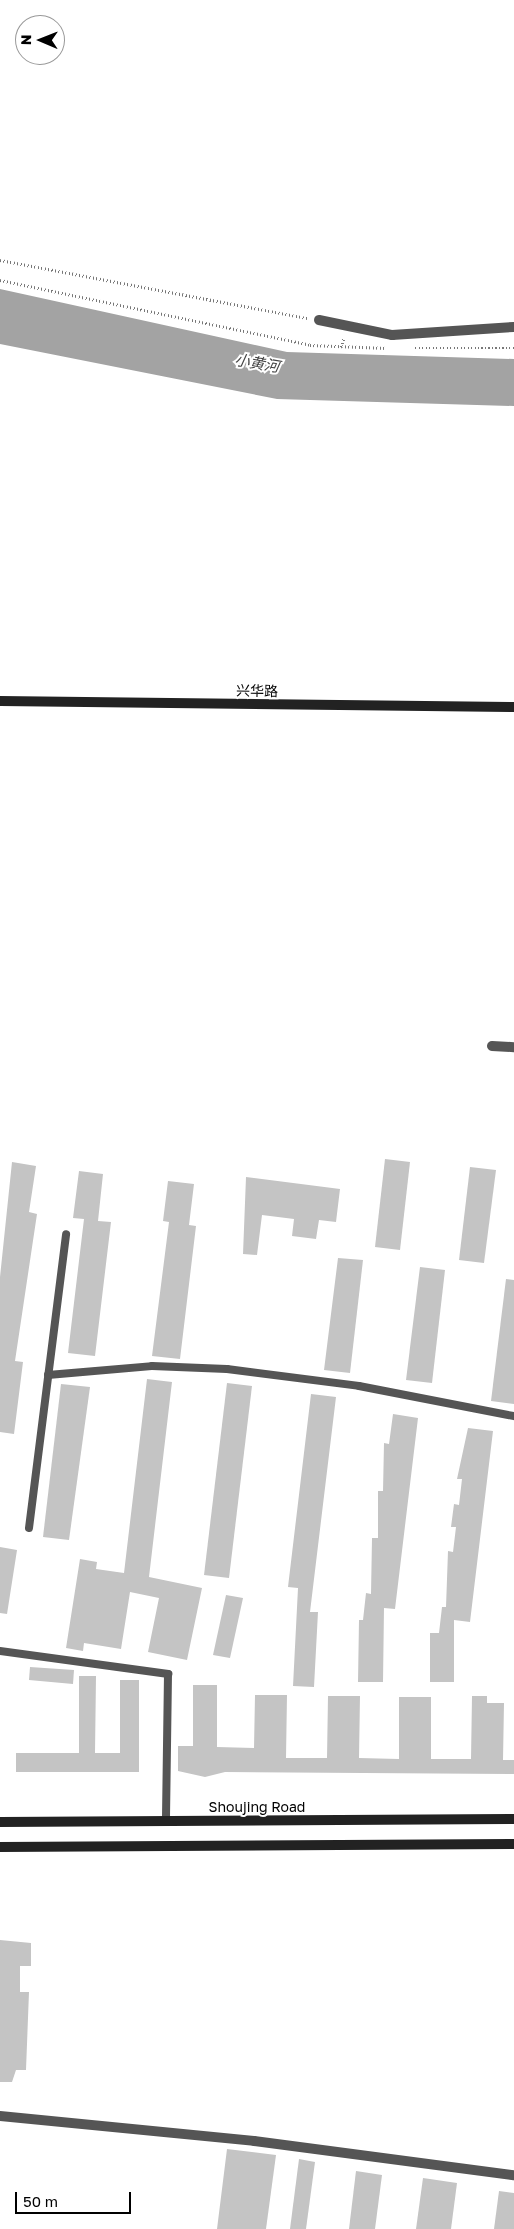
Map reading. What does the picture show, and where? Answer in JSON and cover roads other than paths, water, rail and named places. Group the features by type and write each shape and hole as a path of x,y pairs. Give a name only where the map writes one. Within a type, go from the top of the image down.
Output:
{"main road":[{"name":"兴华路","path":"0,701 514,707"},
{"name":"Shoujing Road","path":"0,1822 514,1819"},
{"path":"0,1846 514,1844"}],"street":[{"path":"319,320 392,336 514,327"},
{"path":"492,1046 514,1046"},
{"path":"0,2116 254,2141 514,2175"}],"lane":[{"path":"29,1528 66,1234"},
{"path":"48,1375 152,1366 227,1369 359,1386 514,1416"},
{"path":"0,1651 168,1674 166,1821"}],"water":[{"name":"小黄河","path":"0,289 287,352 514,359 514,406 277,399 0,344"}]}
